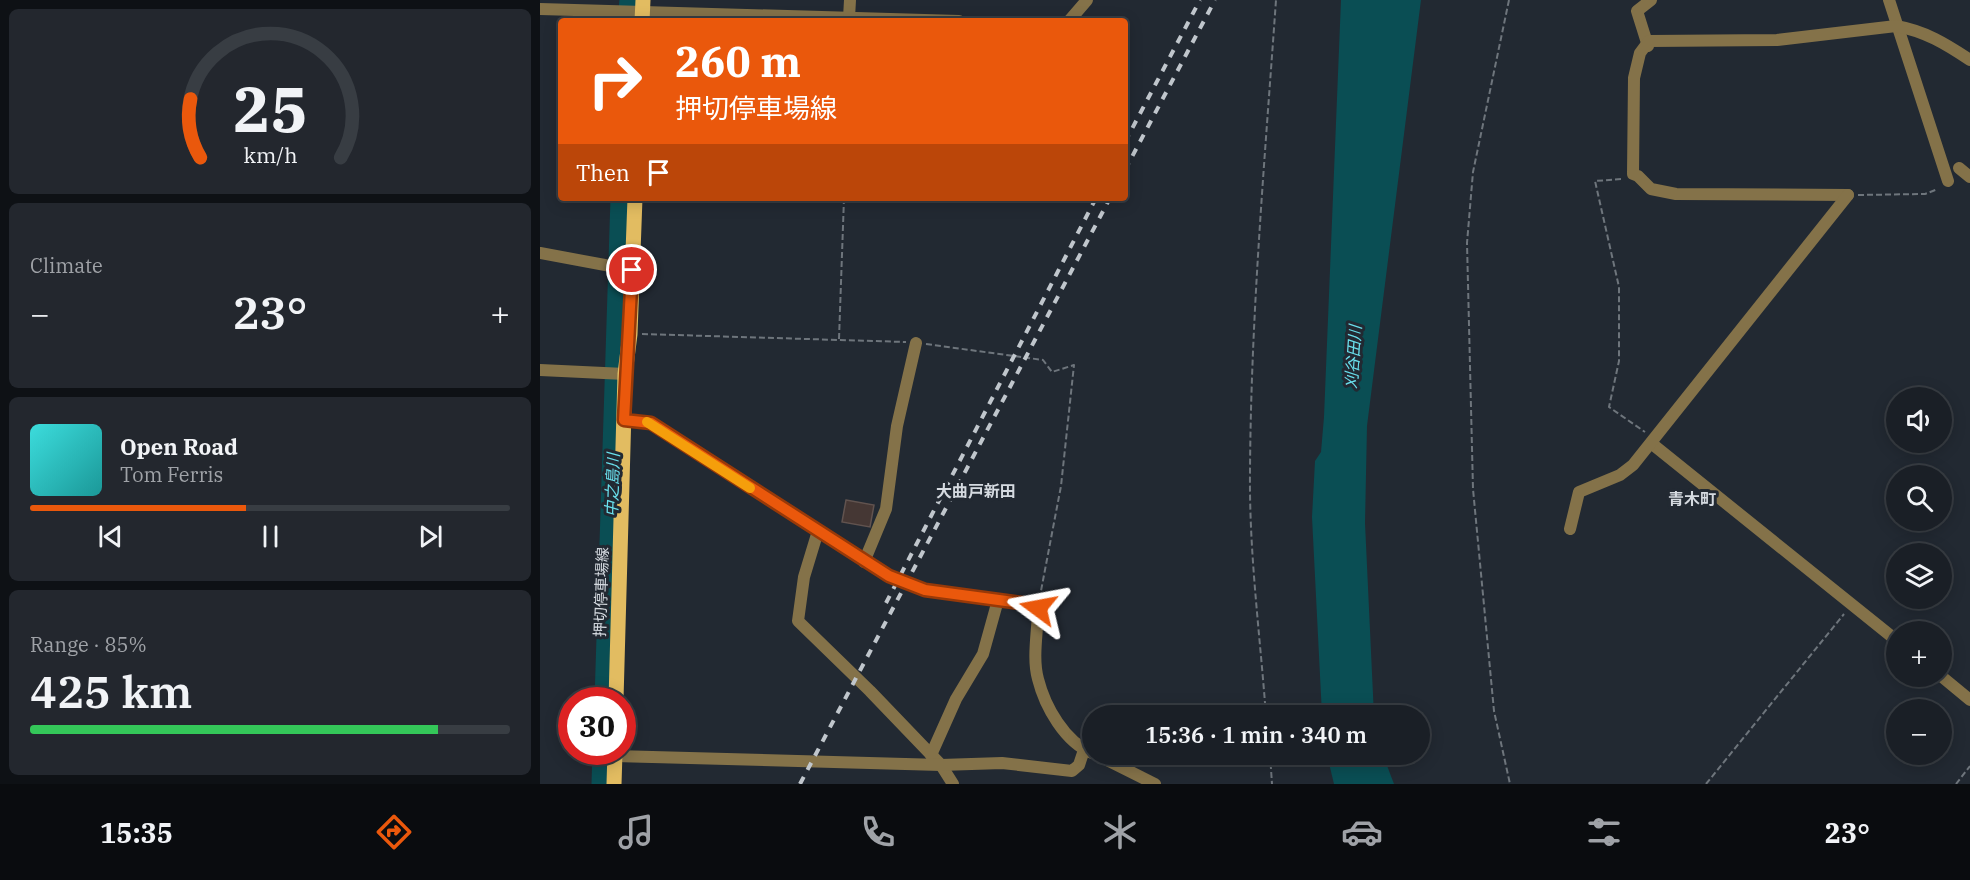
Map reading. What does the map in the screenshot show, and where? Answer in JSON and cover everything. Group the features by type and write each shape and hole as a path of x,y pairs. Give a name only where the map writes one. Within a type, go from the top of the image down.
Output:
{"main road":[{"name":"押切停車場線","path":"616,687 625,374 630,334 635,201"},
{"path":"614,784 615,765"}],"street":[{"path":"540,9 849,18 850,0"},
{"path":"1072,18 1087,0"},
{"path":"1648,46 1637,11 1651,0"},
{"path":"1889,0 1948,181"},
{"path":"1848,195 1676,194 1651,189 1633,174 1634,78 1640,53 1648,46 1649,41 1777,40 1899,27 1913,28 1939,39 1970,60"},
{"path":"1959,168 1970,177"},
{"path":"1570,529 1579,492 1620,475 1633,465 1848,195"},
{"path":"540,253 632,270"},
{"path":"864,562 886,509 897,426 916,343"},
{"path":"540,370 625,374"},
{"path":"624,420 651,423 889,576 925,590 1028,604 1038,608 1038,678 1057,720 1082,745"},
{"path":"1651,443 1886,632"},
{"path":"818,531 804,577 798,621 941,765 953,784"},
{"path":"931,755 956,699 983,654 998,600"},
{"path":"1952,685 1970,700"},
{"path":"636,755 941,765 1002,763 1072,771 1082,762"},
{"path":"1115,765 1155,784"}],"path":[{"path":"1265,705 1251,535 1250,472 1263,173 1276,0"},
{"path":"1509,0 1473,172 1467,243 1473,489 1494,711 1510,784"},
{"path":"1639,178 1595,181 1619,287 1619,361 1609,407 1648,434 1651,443"},
{"path":"1848,195 1925,194 1933,192 1948,181"},
{"path":"839,339 844,201"},
{"path":"630,334 916,343 1043,360 1052,372 1074,365 1062,486 1038,608"},
{"path":"1706,784 1852,605"},
{"path":"1271,765 1272,784"},
{"path":"1956,784 1970,766"}],"water":[{"name":"刈谷田川","path":"1341,0 1421,0 1367,426 1365,523 1373,705 1321,705 1312,517 1315,461 1321,452"},
{"path":"1329,765 1387,765 1394,784 1334,784"}],"building":[{"path":"846,500 874,505 870,527 842,522"}],"waterway":[{"name":"中之島川","path":"628,18 630,0"},
{"name":"中之島川","path":"605,687 621,201"},
{"name":"中之島川","path":"602,784 603,765"}],"railway":[{"path":"1128,136 1200,0"},
{"path":"1128,164 1215,0"},
{"path":"886,603 1094,201"},
{"path":"800,784 1108,201"}],"slow traffic":[{"path":"647,422 750,488"}],"district":[{"name":"大曲戸新田","path":"976,491"},
{"name":"青木町","path":"1692,499"}],"route":[{"path":"632,270 624,420 651,423 889,576 925,590 1028,604 1038,608"}]}
